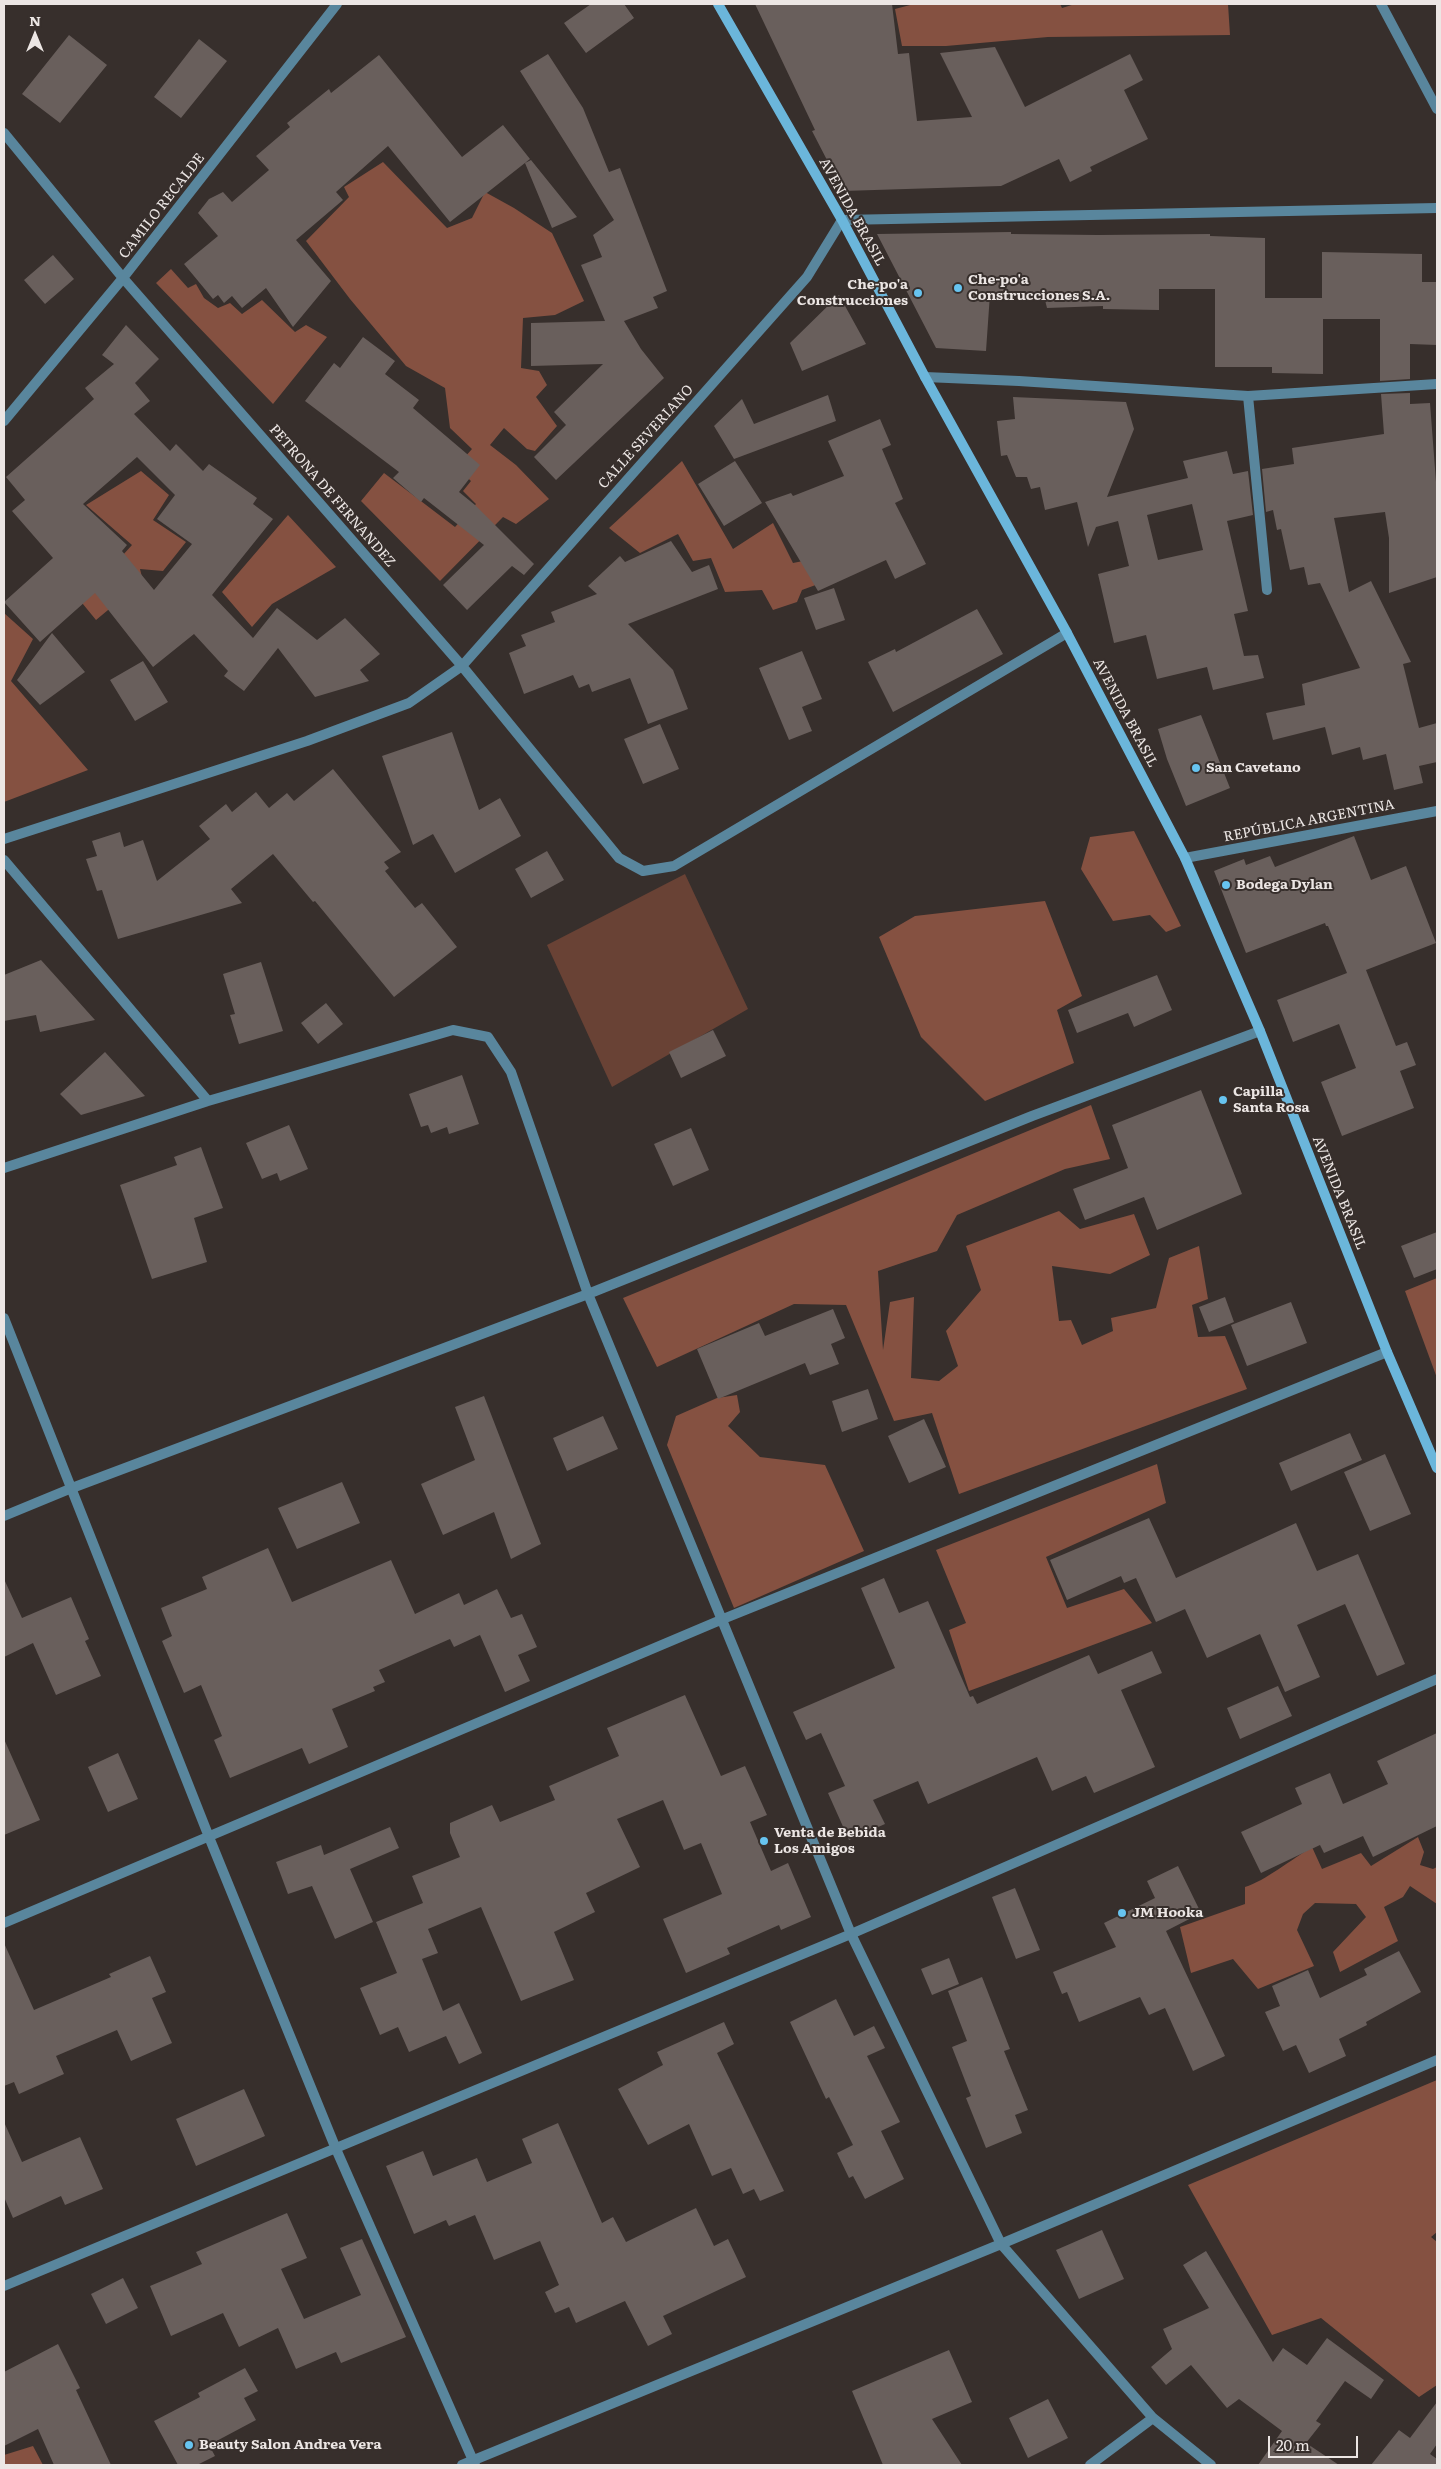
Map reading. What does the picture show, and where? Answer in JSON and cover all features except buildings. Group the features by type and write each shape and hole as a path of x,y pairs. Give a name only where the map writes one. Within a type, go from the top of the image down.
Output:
{"street":[{"name":"CAMILO RECALDE","path":"4,421 123,278 337,4"},
{"name":"AVENIDA BRASIL","path":"718,4 842,220 925,377 1067,633 1185,858 1260,1031 1387,1352 1437,1468"},
{"path":"1381,4 1437,109"},
{"name":"PETRONA DE FERNANDEZ","path":"4,133 123,278 462,666 619,858 643,871 674,866 1067,633"},
{"path":"842,220 1437,208"},
{"name":"CALLE SEVERIANO","path":"4,839 308,741 400,707 410,703 462,666 807,277 842,220"},
{"path":"925,377 1019,380 1248,396 1437,384"},
{"path":"1248,396 1267,590"},
{"name":"REPÚBLICA ARGENTINA","path":"1185,858 1437,811"},
{"path":"4,860 208,1101"},
{"path":"4,1168 208,1101 453,1030 488,1037 510,1072 588,1294 852,1934 1002,2244 1153,2418 1211,2465"},
{"path":"4,1516 72,1488 588,1294 1032,1116 1260,1031"},
{"path":"4,1318 209,1838 336,2149 474,2463"},
{"path":"4,1923 209,1838 723,1618 1387,1352"},
{"path":"4,2286 852,1934 1437,1679"},
{"path":"462,2465 474,2463 1002,2244 1437,2060"},
{"path":"1090,2465 1153,2418"}],"shaded area":[{"path":"914,4 1060,4 1062,8 1075,4 1228,4 1230,35 1048,37 946,46 902,46 895,9"},
{"path":"383,162 447,228 472,218 485,192 552,233 584,301 555,315 523,318 521,368 539,371 547,385 536,397 557,426 535,451 527,449 504,428 490,445 516,465 549,499 516,524 503,517 440,581 361,501 384,473 455,527 476,504 463,491 471,481 456,467 472,449 450,428 445,388 406,366 350,299 306,241 349,197 344,187"},
{"path":"171,269 188,288 196,284 204,298 218,308 230,303 242,314 262,300 295,332 306,325 327,337 273,404 156,283"},
{"path":"682,461 733,549 773,523 793,563 813,559 821,583 802,590 797,602 773,610 762,590 725,592 711,558 693,561 678,534 640,553 609,528"},
{"path":"141,471 169,495 153,520 186,542 163,571 140,569 143,581 96,620 78,598 85,597 132,545 86,505"},
{"path":"288,515 336,567 272,604 252,627 222,592"},
{"path":"4,613 33,639 11,681 88,770 4,802"},
{"path":"1134,831 1181,926 1166,932 1150,915 1113,921 1081,869 1090,837"},
{"path":"685,874 748,1009 612,1087 547,945"},
{"path":"1045,901 1082,996 1057,1010 1074,1063 985,1101 921,1037 879,937 915,916"},
{"path":"1091,1105 1110,1159 1065,1169 957,1215 937,1251 878,1271 883,1350 890,1302 914,1297 911,1378 939,1381 958,1366 946,1331 981,1290 966,1246 1059,1211 1080,1229 1134,1214 1150,1255 1110,1274 1052,1266 1059,1321 1071,1320 1082,1345 1113,1331 1111,1318 1156,1308 1169,1258 1199,1246 1208,1299 1192,1305 1198,1337 1225,1336 1247,1389 959,1494 932,1413 894,1421 846,1305 794,1304 657,1367 623,1298"},
{"path":"1437,1278 1437,1378 1405,1291"},
{"path":"737,1395 740,1412 728,1426 760,1457 825,1465 864,1551 734,1608 667,1445 676,1416 717,1398"},
{"path":"1157,1464 1166,1503 1046,1557 1067,1608 1124,1589 1152,1623 969,1691 949,1630 966,1623 936,1550"},
{"path":"1418,1837 1424,1852 1420,1865 1433,1869 1437,1867 1437,1904 1410,1886 1403,1897 1384,1907 1398,1941 1340,1972 1333,1952 1366,1917 1356,1904 1315,1903 1303,1914 1297,1930 1314,1966 1258,1989 1233,1959 1191,1973 1180,1927 1245,1904 1245,1887 1270,1875 1312,1847 1322,1869 1361,1853 1371,1866"},
{"path":"1437,2080 1437,2232 1431,2237 1437,2242 1437,2385 1419,2397 1321,2318 1272,2335 1188,2185"},
{"path":"33,2446 43,2465 4,2465 4,2455"}],"place":[{"name":"Che-po'a Construcciones S.A.","path":"958,288"},
{"name":"Che-po'a Construcciones","path":"918,293"},
{"name":"San Cavetano","path":"1196,768"},
{"name":"Bodega Dylan","path":"1226,885"},
{"name":"Capilla Santa Rosa","path":"1223,1100"},
{"name":"Venta de Bebida Los Amigos","path":"764,1841"},
{"name":"JM Hooka","path":"1122,1913"},
{"name":"Beauty Salon Andrea Vera","path":"189,2445"}]}
